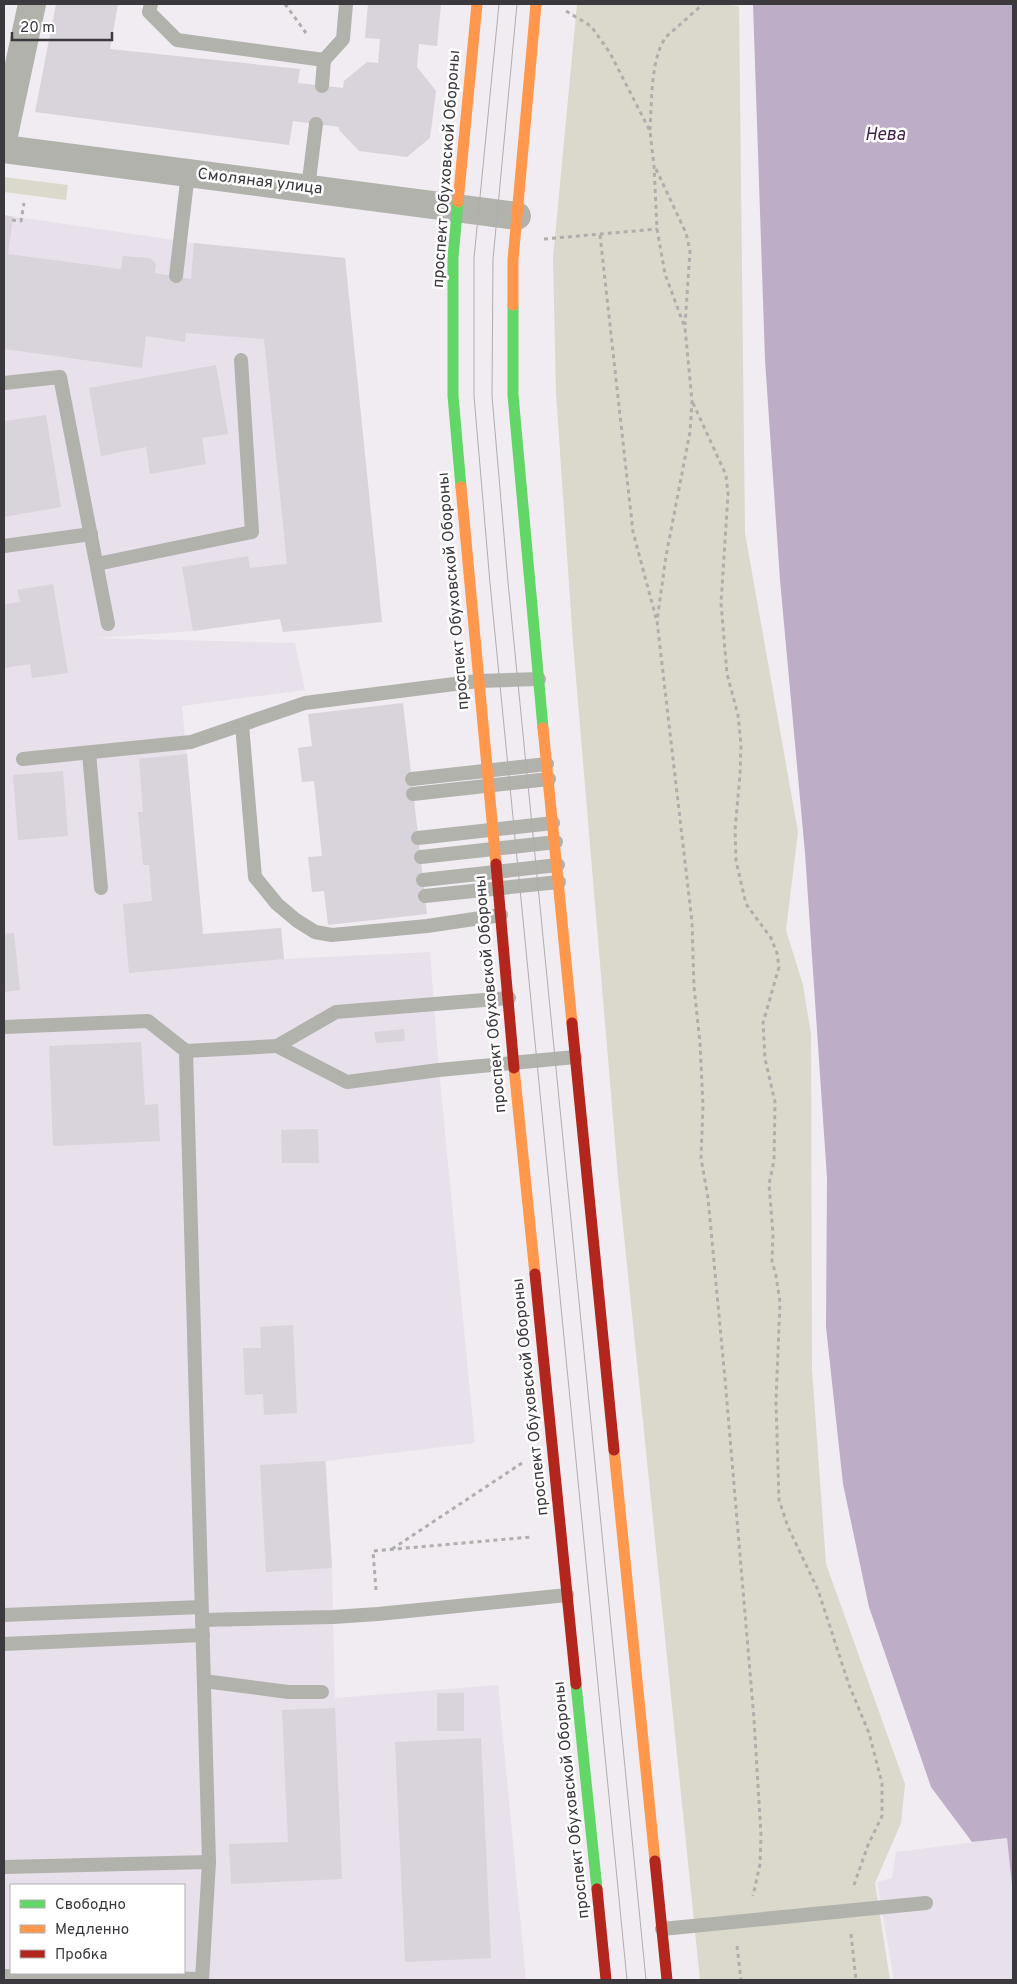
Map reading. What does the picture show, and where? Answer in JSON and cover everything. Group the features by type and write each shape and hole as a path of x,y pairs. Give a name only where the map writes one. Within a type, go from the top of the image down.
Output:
{"main road":[{"name":"проспект Обуховской Обороны","path":"477,4 453,257 454,396 478,681 514,1063 606,1980"},
{"path":"536,4 513,260 513,395 575,1058 667,1980"}],"street":[{"path":"4,135 32,4"},
{"name":"Смоляная улица","path":"4,149 517,216"}],"lane":[{"path":"150,4 149,12 176,40 324,60"},
{"path":"322,86 324,60 343,38 346,4"},
{"path":"308,188 316,124"},
{"path":"176,276 188,173"},
{"path":"97,564 252,532 240,360"},
{"path":"4,383 60,377 108,624"},
{"path":"4,546 91,534"},
{"path":"23,759 190,742 306,703 478,681 539,679"},
{"path":"242,725 255,877 277,904 296,920 315,932 332,935 427,926 501,915"},
{"path":"89,753 101,888"},
{"path":"412,779 547,764"},
{"path":"413,794 549,779"},
{"path":"418,838 553,823"},
{"path":"420,857 556,842"},
{"path":"423,880 558,864"},
{"path":"425,896 559,882"},
{"path":"4,1027 148,1021 186,1050 277,1046 336,1012 509,998"},
{"path":"277,1046 347,1082 439,1070 575,1058"},
{"path":"4,1976 202,1980 209,1862 186,1050"},
{"path":"4,1615 202,1613 333,1617 567,1595"},
{"path":"4,1644 203,1635"},
{"path":"204,1681 288,1692 322,1692"},
{"path":"4,1867 209,1862"},
{"path":"662,1929 926,1903"}],"path":[{"path":"685,328 665,274 657,229 650,131 656,63 662,43 666,37 703,4"},
{"path":"564,10 591,26 605,46 650,131"},
{"path":"654,166 686,233 690,252 685,328 692,401 690,432 666,556 657,621"},
{"path":"12,220 21,221 24,204"},
{"path":"541,239 657,229"},
{"path":"600,235 633,532 657,621 692,922 694,987 700,1043 703,1106 701,1158 708,1198 724,1369 759,1785 760,1864 749,1920"},
{"path":"692,401 726,475 728,494 721,604 727,674 738,715 741,744 735,820 736,861 746,904 771,938 777,953 779,967 768,1003 763,1030 765,1059 775,1102 774,1160 769,1184 773,1234 772,1261 780,1302 776,1400 779,1500 788,1527 818,1590 849,1685 869,1733 882,1783 882,1816 855,1879 850,1910 850,1930 856,1980"},
{"path":"391,1549 523,1463"},
{"path":"378,1614 373,1550 538,1536"},
{"path":"734,1922 741,1980"}],"shaded area":[{"path":"577,4 724,4 739,6 745,533 798,832 786,930 803,985 811,1034 812,1370 826,1564 905,1784 901,1823 875,1883 890,1980 700,1980 618,1177 573,643 556,393 553,258"},
{"path":"4,177 68,185 66,200 4,192"},
{"path":"4,215 194,243 345,258 382,622 283,632 280,619 193,631 96,638 295,643 305,690 182,706 203,934 281,928 284,959 430,952 439,1070 475,1443 326,1461 332,1568 335,1698 498,1685 526,1980 4,1980"},
{"path":"1007,1838 1013,1895 1013,1980 894,1980 877,1882 892,1878 896,1852"}],"water":[{"name":"Нева","path":"753,4 1013,4 1013,1895 1007,1838 972,1842 931,1787 869,1607 843,1484 826,1327 827,1178 805,853 780,580 765,360"}],"building":[{"path":"56,4 118,4 110,49 300,69 298,83 343,88 344,81 367,62 378,63 380,39 365,38 368,4 441,4 437,46 419,44 417,67 436,91 430,138 407,157 359,151 339,130 339,127 293,121 289,145 35,112"},
{"path":"4,215 13,217 8,254 121,269 123,256 150,258 156,264 155,273 191,279 194,243 345,258 382,622 283,632 280,619 193,631 182,567 248,556 250,568 287,564 264,339 186,333 185,342 146,336 142,368 4,349"},
{"path":"216,365 228,434 202,438 206,464 150,474 146,447 101,456 89,388"},
{"path":"46,415 61,507 4,517 4,421"},
{"path":"53,584 68,673 32,678 30,664 4,668 4,604 20,602 17,590"},
{"path":"403,703 427,914 328,925 324,891 312,892 308,857 322,856 314,781 302,782 298,748 312,746 308,714"},
{"path":"187,754 203,934 281,928 284,959 129,973 123,904 152,901 149,865 143,865 138,812 143,812 139,759"},
{"path":"63,771 68,836 18,840 13,775"},
{"path":"14,933 20,990 4,992 4,934"},
{"path":"404,1029 405,1041 376,1043 374,1032"},
{"path":"141,1042 145,1105 158,1104 160,1141 53,1146 49,1046"},
{"path":"318,1129 319,1163 282,1163 281,1130"},
{"path":"293,1325 297,1413 264,1415 263,1394 245,1395 243,1348 261,1348 260,1327"},
{"path":"325,1461 332,1568 266,1572 260,1465"},
{"path":"437,1693 464,1693 464,1731 437,1731"},
{"path":"335,1708 342,1879 231,1884 229,1844 288,1842 282,1710"},
{"path":"481,1738 491,1958 405,1962 395,1742"}],"tram line":[{"path":"499,4 474,258 474,396 490,583 627,1980"},
{"path":"517,4 493,259 492,396 508,582 646,1980"}],"traffic: fast":[{"path":"458,202 453,257 453,396 461,487"},
{"path":"513,305 513,395 543,728"},
{"path":"576,1684 597,1889"}],"traffic: slow":[{"path":"458,202 477,4"},
{"path":"513,305 513,260 536,4"},
{"path":"461,487 496,864"},
{"path":"543,728 572,1023"},
{"path":"514,1068 535,1274"},
{"path":"614,1450 655,1861"}],"traffic: jam":[{"path":"496,864 514,1068"},
{"path":"572,1023 614,1450"},
{"path":"535,1274 576,1684"},
{"path":"655,1861 667,1980"},
{"path":"597,1889 606,1980"}]}
